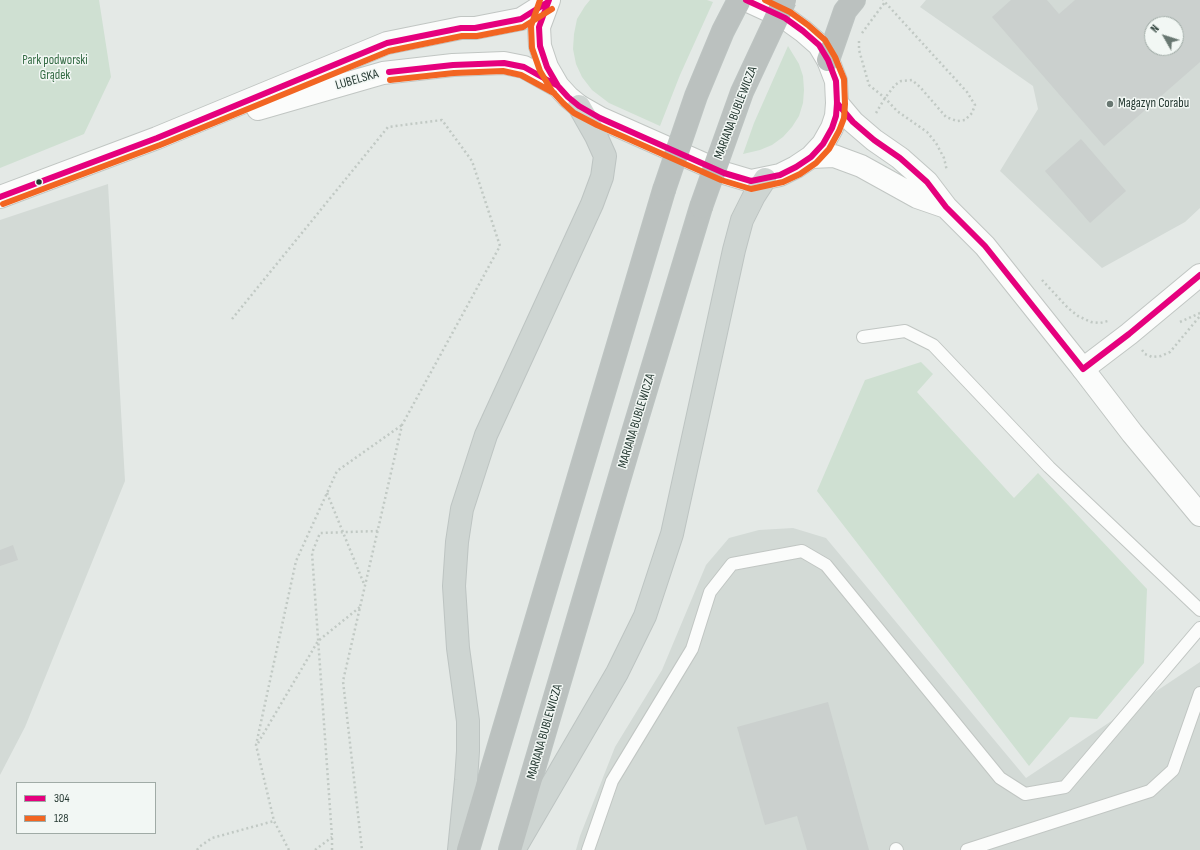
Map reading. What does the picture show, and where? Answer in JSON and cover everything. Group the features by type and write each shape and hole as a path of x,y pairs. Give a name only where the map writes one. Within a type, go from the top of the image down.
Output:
{"highway":[{"path":"468,850 664,190 696,96 723,31 739,0"},
{"name":"MARIANA BUBLEWICZA","path":"510,850 701,207 742,92 785,0"},
{"path":"828,60 845,11 854,0"}],"main road":[{"path":"459,850 468,751 468,721 458,648 454,586 457,542 462,509 486,435 592,204 602,177 605,156 596,136 579,106"},
{"path":"514,850 617,673 645,616 672,534 734,250 742,220 754,196 765,179"}],"street":[{"path":"548,1 539,27 540,46 547,67 558,86 568,97 579,106 600,118 724,173 751,181 780,175 811,157 823,144 832,128 836,116 837,103 836,81 828,60 819,45 785,18 746,0"},
{"name":"LUBELSKA","path":"0,196 157,138 387,43 461,28 475,28 521,19 548,1"},
{"name":"LUBELSKA","path":"157,138 383,73 453,65 504,63 524,67 558,86"},
{"path":"837,103 853,122 874,140 900,158 927,182 946,207 985,246 1132,433 1200,515"},
{"path":"811,157 834,156 854,163 894,183 917,197 946,207"},
{"path":"1083,369 1134,340 1200,275"}],"lane":[{"path":"862,337 905,331 933,346 1049,467 1200,610"},
{"path":"588,850 612,781 692,649 710,592 732,564 802,551 826,565 1000,778 1025,794 1065,787 1200,628"},
{"path":"967,850 1150,791 1173,770 1200,693"}],"path":[{"path":"885,98 895,85 901,81 912,80 946,117 957,121 965,120 972,113 975,105 967,92 884,1 859,40 859,50 869,85 897,110 927,132 936,143 944,158 948,172"},
{"path":"232,319 388,127 442,120 472,161 500,246 402,425 343,681 362,850"},
{"path":"1040,277 1068,308 1078,316 1091,322 1100,323 1117,319 1145,354 1152,357 1161,356 1170,352 1200,316"},
{"path":"289,850 274,821 256,745 296,561 337,471 402,425"},
{"path":"327,492 342,532 365,585"},
{"path":"332,850 312,553 320,533 378,530"},
{"path":"256,745 318,641 360,607"},
{"path":"197,850 212,838 274,821"},
{"path":"315,850 332,837"}],"shaded area":[{"path":"926,0 1200,0 1200,208 1185,222 1102,268 1000,171 1038,109 1033,86 920,7"},
{"path":"108,184 125,481 25,727 0,775 0,220"},
{"path":"793,528 826,538 1026,778 1200,662 1200,850 576,850 580,836 615,747 662,670 706,565 729,538 759,530"}],"green space":[{"name":"Park podworski Grądek","path":"0,0 99,0 111,77 84,134 0,168"},
{"path":"590,0 707,0 713,2 680,75 660,126 609,103 592,90 582,77 576,64 573,49 574,34 577,19"},
{"path":"788,46 799,64 803,76 803,103 799,116 783,137 772,145 760,150 743,154 754,123"},
{"path":"921,362 933,374 917,392 1014,498 1038,473 1147,589 1144,663 1097,719 1070,717 1029,766 817,491 865,380"}],"building":[{"name":"Magazyn Corabu","path":"1011,0 1047,0 1059,14 1075,0 1200,0 1200,62 1104,146 992,17"},
{"path":"1081,139 1126,191 1090,223 1045,171"},
{"path":"13,545 18,560 0,566 0,550"},
{"path":"828,702 869,850 807,850 797,816 765,825 737,727"}],"transit line":[{"name":"128","path":"540,0 531,26 532,48 540,71 552,91 574,113 597,125 721,180 751,189 783,182 800,174 816,163 829,149 844,118 844,79 835,57 825,40 790,12 765,0"},
{"name":"304","path":"549,0 539,27 540,46 547,67 558,86 568,97 579,106 600,118 724,173 751,181 780,175 811,157 823,144 832,128 836,116 837,103 836,81 828,60 819,45 785,18 746,0"},
{"name":"304","path":"0,197 157,138 387,43 461,28 475,28 521,19 548,2"},
{"name":"128","path":"3,204 160,145 389,51 462,36 477,36 523,27 552,9"},
{"name":"304","path":"389,72 453,65 504,63 524,67 558,86"},
{"name":"128","path":"390,80 454,73 503,71 521,75 554,93"},
{"name":"304","path":"837,103 853,122 874,140 900,158 927,182 946,207 985,246 1083,369 1129,334 1200,275"}],"place":[{"name":"Magazyn Corabu","path":"1110,104"}]}
